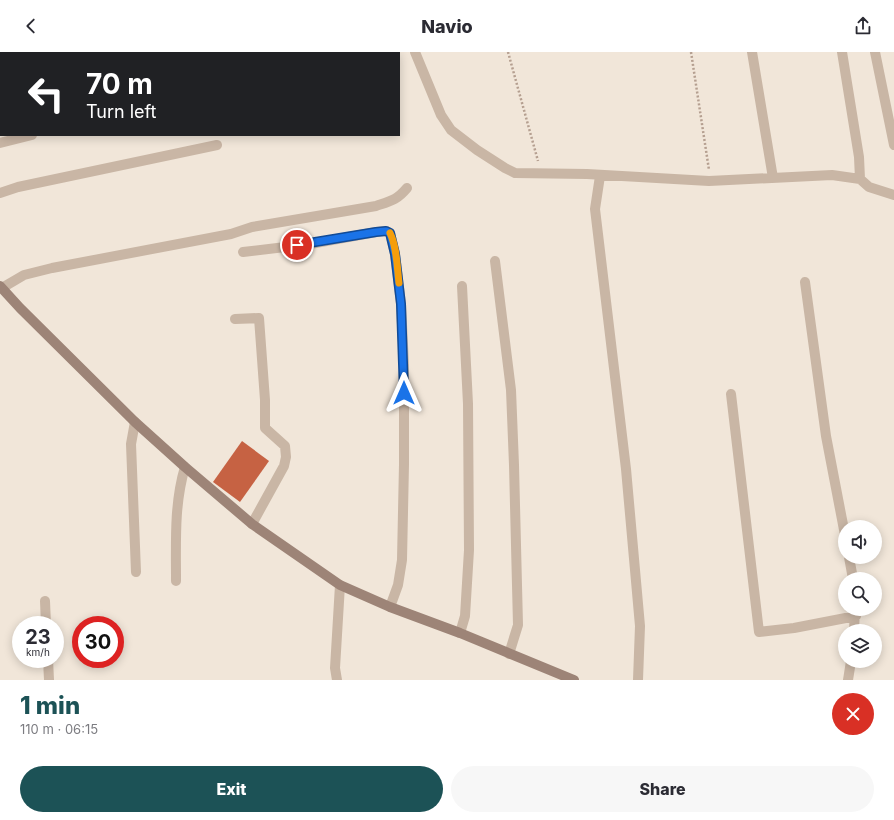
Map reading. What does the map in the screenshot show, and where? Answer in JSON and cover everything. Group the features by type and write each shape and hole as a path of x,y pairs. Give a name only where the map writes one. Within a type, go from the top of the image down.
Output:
{"main road":[{"path":"1,287 20,308 135,422 185,467 252,524 340,585 390,607 460,633 574,680"}],"street":[{"path":"415,52 441,115 452,130 477,150 515,173 709,181 832,175 860,179 868,187 894,195"},
{"path":"752,52 773,178"},
{"path":"842,52 859,157 860,179"},
{"path":"875,52 894,145"},
{"path":"0,143 12,137 22,136"},
{"path":"0,193 18,187 217,144"},
{"path":"600,176 595,209 626,469 640,626 638,680"},
{"path":"1,287 24,276 52,268 223,235 252,227 376,206 394,201 407,188"},
{"path":"243,252 310,244 376,232 386,231 390,233 395,254 401,304 404,365 402,560 398,585 390,607"},
{"path":"495,261 511,390 514,465 518,625 509,654"},
{"path":"805,282 826,436 842,520"},
{"path":"460,633 465,616 469,550 468,404 462,286"},
{"path":"235,319 259,318 265,400 265,428 285,446 286,452 284,466 252,524"},
{"path":"731,394 759,632 794,628 840,616"},
{"path":"135,422 131,444 136,572"},
{"path":"176,581 176,520 180,484 185,467"},
{"path":"337,680 334,668 340,585"},
{"path":"45,601 46,616"},
{"path":"48,668 49,680"},
{"path":"848,680 850,668"}],"path":[{"path":"508,52 542,174"},
{"path":"692,52 709,165 709,181"}],"building":[{"path":"242,441 269,461 240,502 213,482"}],"slow traffic":[{"path":"390,233 393,239 399,283"}],"route":[{"path":"297,245 376,232 386,231 390,233 393,239 401,304 404,393"}]}
